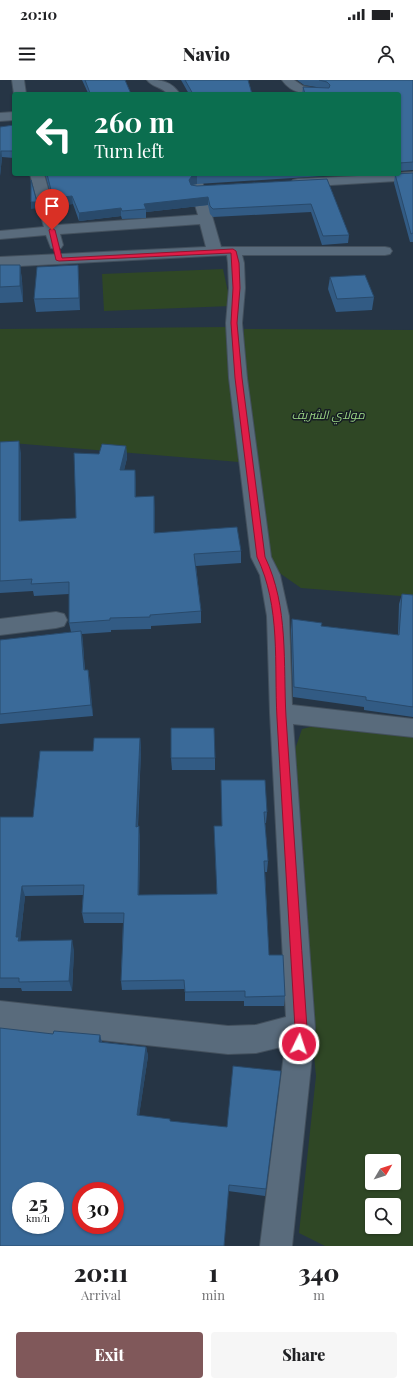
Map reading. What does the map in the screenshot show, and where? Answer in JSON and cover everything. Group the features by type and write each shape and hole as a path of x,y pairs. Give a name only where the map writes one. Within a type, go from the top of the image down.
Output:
{"street":[{"path":"18,80 20,92"},
{"path":"153,80 169,88 172,92"},
{"path":"288,80 290,84 300,89 313,92"},
{"path":"0,118 12,116"},
{"path":"38,176 59,260"},
{"path":"194,176 206,219 224,251 236,263 237,288 234,323 238,378 261,557 270,575 278,616 281,713 301,1028 276,1246"},
{"path":"283,184 376,176 413,176"},
{"path":"197,189 212,188"},
{"path":"0,236 52,230 206,219"},
{"path":"0,262 224,251 385,251"},
{"path":"0,628 56,620"},
{"path":"281,713 413,728"},
{"path":"0,1015 228,1040 256,1040 301,1028"}],"green space":[{"path":"223,269 231,306 104,311 102,274"},
{"name":"مولاي الشريف","path":"229,327 240,403 244,329 413,330 413,597 301,588 281,574 268,557 240,410 239,462 0,442 0,329"},
{"path":"327,723 413,737 413,1246 325,1246 299,1233 316,1076 295,853 289,767 302,729"}],"building":[{"path":"85,80 125,80 130,92 90,92"},
{"path":"185,80 248,80 251,92 192,92"},
{"path":"319,80 413,80 413,162 401,163 401,92 304,92 303,87 329,88 330,85 327,82"},
{"path":"12,125 12,151 1,151 0,161 0,127"},
{"path":"413,173 413,233 411,234 396,176 401,176 401,174"},
{"path":"48,176 192,176 189,180 191,185 197,186 327,179 349,235 323,236 311,204 213,209 210,206 208,197 144,204 146,209 122,211 121,208 79,213 72,196 53,198"},
{"path":"31,180 37,202 31,202"},
{"path":"0,265 20,265 20,286 0,287"},
{"path":"78,265 79,298 34,299 37,267"},
{"path":"365,275 374,297 337,299 330,277"},
{"path":"19,441 19,521 76,518 74,453 99,454 102,444 126,446 120,470 135,470 135,497 154,496 154,533 237,527 241,551 194,554 201,611 150,615 150,617 110,618 110,620 69,623 69,582 31,584 32,579 0,581 0,442"},
{"path":"402,594 413,595 413,707 366,700 366,697 294,687 292,619 322,623 321,626 399,635"},
{"path":"81,631 84,670 88,670 91,705 0,714 0,640"},
{"path":"171,728 214,728 215,758 171,758"},
{"path":"94,738 140,738 136,827 139,826 138,895 217,894 214,826 222,826 221,780 265,780 267,812 264,812 268,861 264,861 269,955 283,955 285,996 245,997 245,991 185,992 184,980 121,981 124,913 82,913 84,885 22,886 16,937 19,937 18,941 72,940 69,981 19,982 19,978 0,978 0,817 33,817 40,751 93,751"},
{"path":"0,1028 53,1034 54,1031 100,1035 99,1042 146,1047 137,1115 170,1119 170,1121 227,1127 233,1066 281,1071 266,1189 229,1185 224,1246 0,1246"}],"route":[{"path":"52,230 59,260 233,251 236,263 237,288 234,323 238,378 261,557 270,575 278,616 281,713 301,1028 299,1044"}]}
